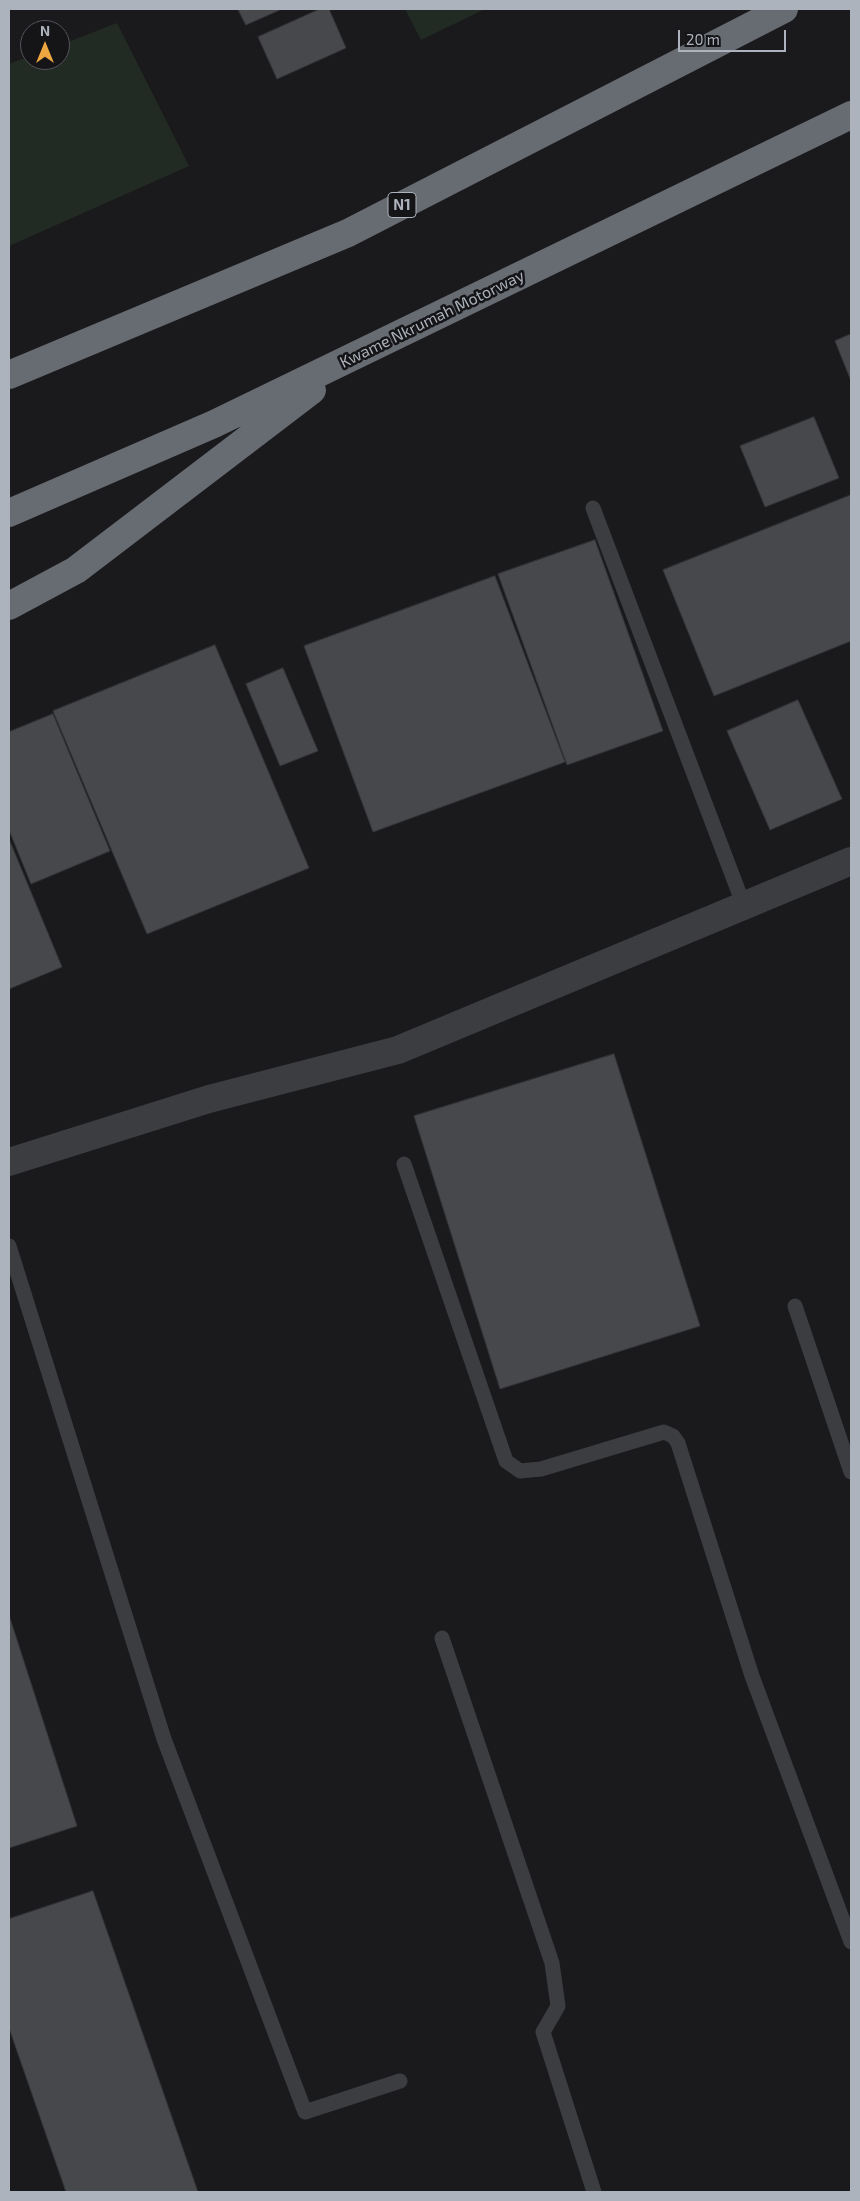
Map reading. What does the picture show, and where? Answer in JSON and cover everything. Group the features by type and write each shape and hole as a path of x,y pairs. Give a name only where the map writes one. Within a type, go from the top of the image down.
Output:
{"highway":[{"name":"N1","path":"9,375 348,232 784,9"},
{"name":"Kwame Nkrumah Motorway","path":"9,513 214,424 851,115"},
{"path":"9,606 76,570 357,356"}],"street":[{"path":"9,1162 209,1099 398,1050 851,861"}],"lane":[{"path":"593,508 744,906"},
{"path":"404,1164 506,1461 520,1471 541,1469 664,1432 673,1436 678,1443 752,1676 851,1942"},
{"path":"9,1246 164,1739 305,2112 400,2081"},
{"path":"796,1306 851,1472"},
{"path":"442,1638 552,1962 558,2006 543,2032 594,2192"}],"shaded area":[{"path":"405,9 485,9 421,40"},
{"path":"117,23 189,166 9,246 9,64 20,60 20,70 70,70 70,41"}],"building":[{"path":"238,9 282,9 246,25"},
{"path":"320,9 329,9 346,48 277,79 258,37"},
{"path":"851,334 851,381 835,341"},
{"path":"814,417 839,478 765,507 740,446"},
{"path":"851,495 851,641 714,696 663,570"},
{"path":"595,540 663,731 567,765 498,574"},
{"path":"495,576 565,762 373,832 304,646"},
{"path":"215,645 309,868 147,934 53,711"},
{"path":"283,668 318,751 280,766 246,684"},
{"path":"798,700 842,799 770,830 727,731"},
{"path":"53,714 110,851 31,884 9,830 9,732"},
{"path":"9,839 62,967 9,989"},
{"path":"614,1054 700,1326 500,1389 414,1116"},
{"path":"9,1615 77,1826 9,1848"},
{"path":"93,1891 198,2192 66,2192 9,2028 9,1919"}]}
